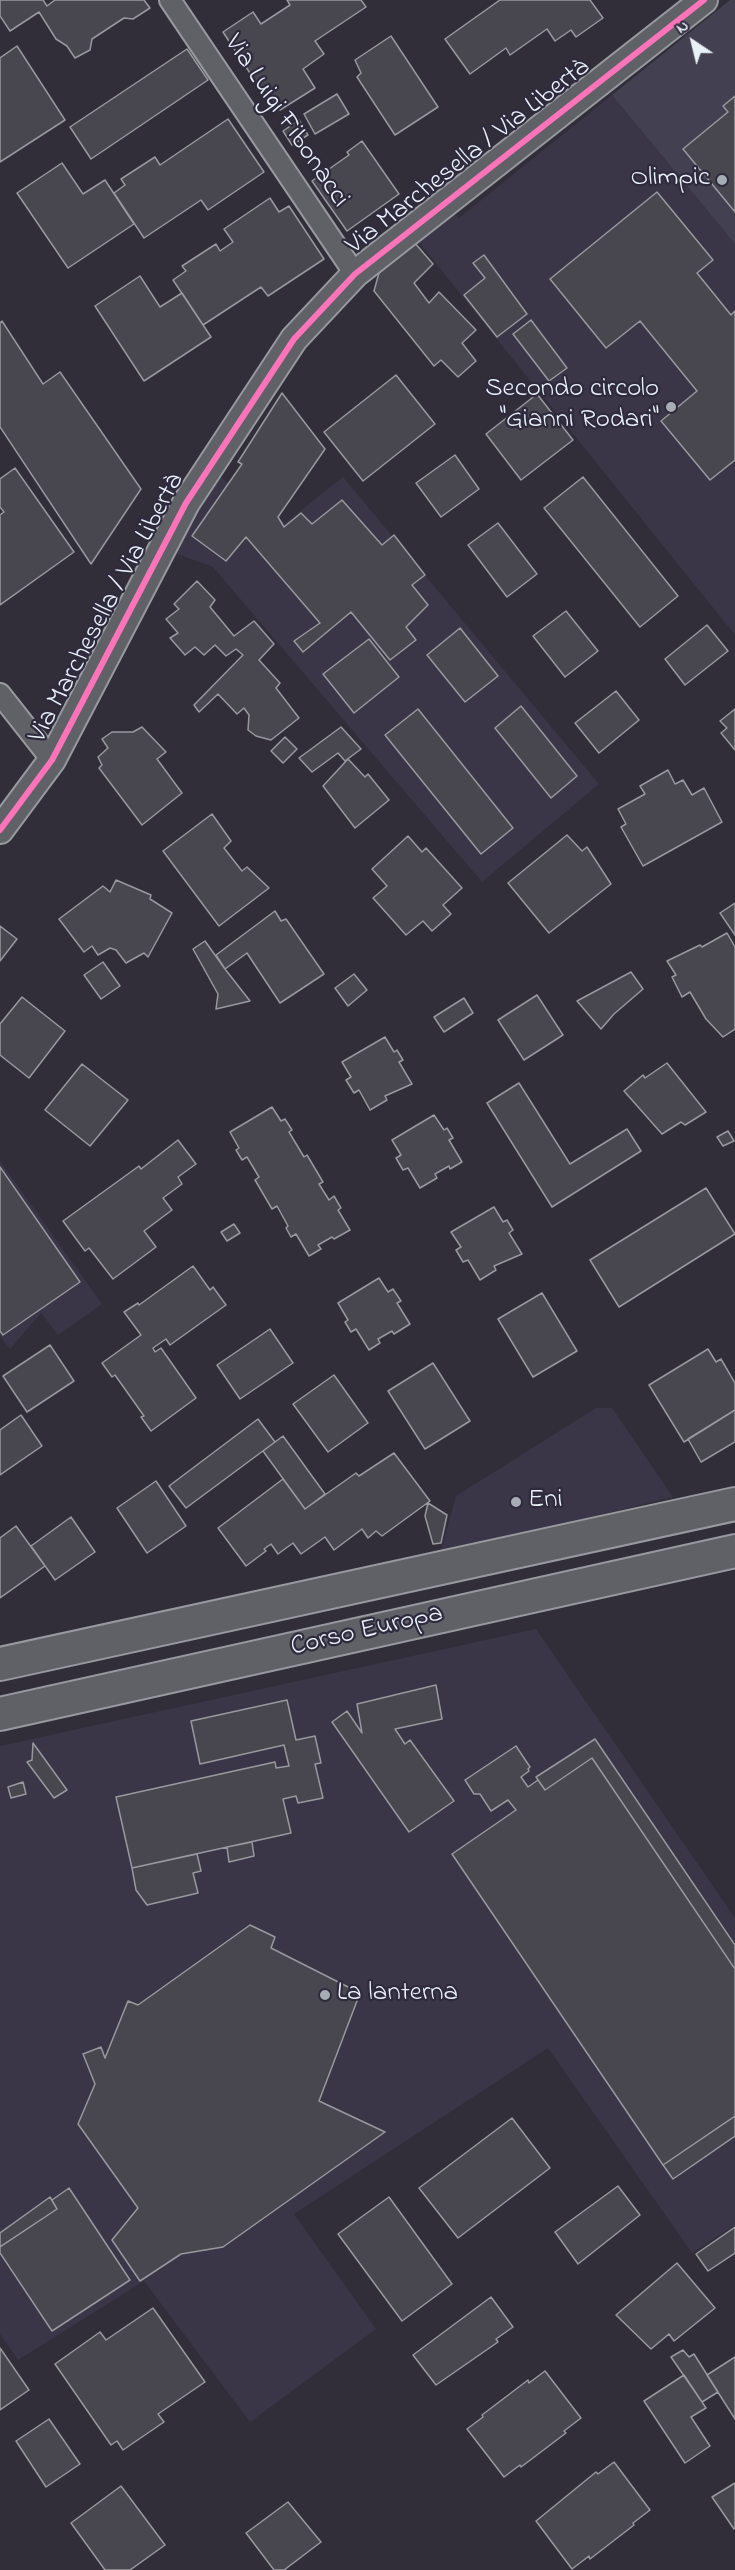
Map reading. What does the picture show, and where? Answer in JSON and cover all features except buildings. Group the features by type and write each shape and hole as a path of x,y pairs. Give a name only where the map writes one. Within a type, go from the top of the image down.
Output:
{"main road":[{"name":"Corso Europa","path":"0,1664 735,1504"},
{"name":"Corso Europa","path":"0,1714 732,1558"}],"street":[{"name":"Via Luigi Fibonacci","path":"170,0 355,274"},
{"name":"Via Marchesella / Via Libertà","path":"0,830 52,760 186,503 294,339 355,274 704,0"},
{"path":"0,694 52,760"}],"shaded area":[{"path":"730,0 735,0 735,244 612,95"},
{"name":"Secondo circolo \"Gianni Rodari\"","path":"612,95 735,244 735,635 413,235 447,209 459,218"},
{"path":"213,472 285,523 343,477 599,784 482,882 213,567 169,551"},
{"path":"0,1161 102,1304 58,1335 41,1313 10,1349 0,1336"},
{"path":"596,1408 612,1408 673,1497 440,1554 456,1496"},
{"path":"536,1629 735,1918 735,2225 692,2253 548,2048 294,2214 376,2329 250,2422 144,2281 18,2360 0,2334 0,1746"}],"cycle path":[{"path":"0,830 52,760 186,503 294,339 355,274 704,0"}],"place":[{"name":"Olimpic","path":"722,180"},
{"name":"Secondo circolo \"Gianni Rodari\"","path":"671,407"},
{"name":"Eni","path":"516,1502"},
{"name":"La lanterna","path":"325,1995"}]}
